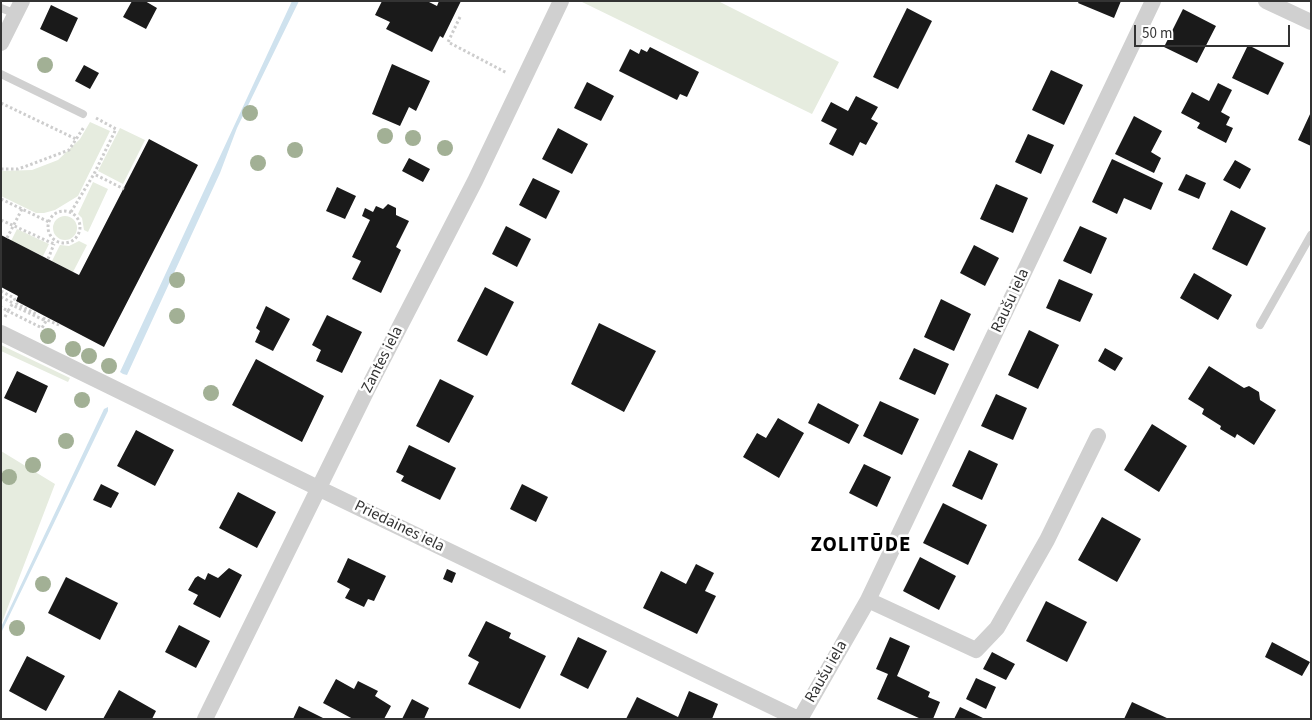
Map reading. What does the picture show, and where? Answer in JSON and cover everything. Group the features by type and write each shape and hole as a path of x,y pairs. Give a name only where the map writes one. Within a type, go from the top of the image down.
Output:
{"street":[{"name":"Zantes iela","path":"205,719 320,489 367,390 475,181 561,1"},
{"name":"Raušu iela","path":"799,719 868,600 1153,1"},
{"path":"1266,1 1311,22"},
{"path":"1,43 13,8"},
{"name":"Priedaines iela","path":"1,333 320,489 799,719"},
{"path":"868,600 976,650 997,628 1047,540 1098,436"}],"lane":[{"path":"1,74 83,114"},
{"path":"1260,325 1311,235"}],"path":[{"path":"460,18 448,42 523,81"},
{"path":"1,103 76,139 69,150 47,159 18,169 1,169"},
{"path":"71,212 94,174 116,128 83,114"},
{"path":"94,174 124,189"},
{"path":"1,199 49,222"},
{"path":"7,238 22,209"},
{"path":"1,220 55,242 70,242 80,232 80,223 71,212 60,211 49,222 50,234 55,242"},
{"path":"48,260 55,242"},
{"path":"1,291 46,321 42,328 1,307"},
{"path":"1,297 13,303 12,305 30,310 58,325"},
{"path":"1,324 12,305"}],"shaded area":[{"path":"580,1 718,1 839,62 812,114"},
{"path":"90,122 110,131 78,196 55,210 36,213 1,196 1,171 32,170 58,160 80,139"},
{"path":"120,128 145,140 123,184 98,171"},
{"path":"93,182 108,189 88,232 84,230 82,218 78,214"},
{"path":"65,216 73,220 77,228 73,236 65,240 57,236 53,228 57,220"},
{"path":"17,229 49,244 43,256 11,241"},
{"path":"79,241 87,245 73,272 52,261 60,245 69,246"},
{"path":"1,345 70,378 68,382 1,351"},
{"path":"1,451 55,484 1,625"}],"water":[{"path":"292,1 299,1 237,128 220,173 127,375 123,374 120,372"},
{"path":"108,407 108,411 1,633 1,627 104,409"}],"building":[{"path":"132,1 145,1 157,8 146,29 123,17"},
{"path":"382,1 427,1 437,6 439,1 461,1 443,38 440,36 432,52 386,29 390,22 375,15"},
{"path":"1079,1 1121,1 1114,18 1078,3"},
{"path":"51,5 78,18 67,42 40,29"},
{"path":"907,8 932,21 898,89 873,77"},
{"path":"1183,9 1216,26 1197,63 1164,47"},
{"path":"1248,45 1284,63 1268,95 1232,78"},
{"path":"650,47 699,72 687,97 680,94 677,100 619,71 630,49 639,54 641,49 647,52"},
{"path":"392,64 430,81 416,111 409,107 400,126 372,114"},
{"path":"84,65 99,73 90,89 75,81"},
{"path":"1051,70 1083,85 1064,125 1032,110"},
{"path":"587,82 614,96 601,121 574,108"},
{"path":"1218,83 1232,90 1221,112 1230,117 1226,125 1233,128 1226,143 1197,128 1200,123 1181,113 1192,92 1209,101"},
{"path":"856,96 878,107 871,119 878,123 866,145 860,142 853,156 829,144 837,129 821,121 831,102 848,111"},
{"path":"1311,112 1311,146 1298,140"},
{"path":"1134,116 1162,131 1151,152 1161,158 1154,173 1115,154"},
{"path":"558,128 588,144 572,174 542,159"},
{"path":"1028,134 1054,145 1041,174 1015,162"},
{"path":"149,139 198,165 104,347 16,301 18,296 1,287 1,235 79,275"},
{"path":"409,158 430,169 423,182 402,171"},
{"path":"1112,159 1163,183 1151,210 1124,198 1117,214 1092,202"},
{"path":"1235,160 1251,169 1240,189 1223,180"},
{"path":"1186,174 1206,183 1199,199 1178,190"},
{"path":"533,178 560,191 546,219 519,205"},
{"path":"996,184 1028,198 1013,233 980,219"},
{"path":"337,187 356,196 345,219 326,211"},
{"path":"388,204 396,208 396,215 409,221 396,247 401,250 381,293 352,279 361,261 352,257 370,220 362,216 365,208 373,212 376,206 383,209"},
{"path":"1231,210 1266,228 1247,266 1212,249"},
{"path":"506,226 531,239 517,267 492,254"},
{"path":"1080,226 1107,238 1091,274 1063,261"},
{"path":"974,245 999,258 985,286 960,273"},
{"path":"1194,273 1232,295 1218,320 1180,298"},
{"path":"1059,279 1093,294 1080,322 1046,308"},
{"path":"485,287 514,302 487,356 457,341"},
{"path":"941,299 971,314 954,351 924,337"},
{"path":"266,306 290,319 273,351 255,342 260,331 256,328"},
{"path":"327,315 362,332 342,373 316,361 321,350 312,345"},
{"path":"599,323 656,351 624,412 571,384"},
{"path":"1029,330 1059,345 1038,389 1008,375"},
{"path":"914,348 949,364 935,395 899,379"},
{"path":"1105,348 1123,358 1115,371 1098,361"},
{"path":"256,359 324,396 302,442 232,405"},
{"path":"1209,366 1244,388 1249,386 1259,392 1260,400 1276,410 1254,445 1237,434 1235,438 1220,429 1221,426 1202,414 1204,409 1188,399"},
{"path":"17,371 48,386 36,413 4,398"},
{"path":"440,379 474,396 449,443 416,426"},
{"path":"996,394 1027,408 1013,440 981,426"},
{"path":"880,401 919,419 902,455 863,436"},
{"path":"818,403 859,425 849,444 808,423"},
{"path":"778,418 804,433 779,478 743,457 757,433 766,438"},
{"path":"1152,424 1187,446 1159,492 1124,470"},
{"path":"136,430 174,450 155,486 117,466"},
{"path":"409,445 456,468 440,500 401,481 404,476 396,472"},
{"path":"969,450 998,464 982,500 952,486"},
{"path":"864,464 891,477 877,507 849,493"},
{"path":"101,484 119,493 111,508 93,500"},
{"path":"522,484 548,497 536,522 510,509"},
{"path":"238,492 276,512 257,548 219,528"},
{"path":"943,503 987,525 968,565 923,543"},
{"path":"1102,517 1141,539 1117,582 1078,560"},
{"path":"920,557 956,576 939,610 903,591"},
{"path":"348,558 386,576 374,601 368,599 364,607 345,598 350,589 337,582"},
{"path":"696,564 714,573 705,591 716,596 697,634 643,608 661,571 686,584"},
{"path":"229,568 242,575 220,618 193,604 198,595 188,590 195,578 198,576 205,580 208,573 218,578"},
{"path":"447,569 456,573 452,583 443,579"},
{"path":"66,577 118,603 100,640 48,613"},
{"path":"1046,601 1087,622 1067,662 1026,641"},
{"path":"486,621 511,633 509,638 546,656 520,709 468,684 479,662 468,656"},
{"path":"179,625 210,641 196,668 165,652"},
{"path":"578,637 607,651 588,689 560,675"},
{"path":"890,637 910,646 897,676 930,692 928,697 940,702 933,719 921,719 877,699 888,674 876,669"},
{"path":"1272,642 1310,662 1302,676 1265,657"},
{"path":"992,652 1015,664 1006,680 983,669"},
{"path":"27,656 65,676 46,711 9,691"},
{"path":"976,678 996,687 986,709 966,699"},
{"path":"336,679 354,689 358,681 378,691 375,696 391,706 384,719 353,719 323,703"},
{"path":"119,690 156,711 152,719 103,719"},
{"path":"689,691 718,704 712,719 626,719 637,697 678,717"},
{"path":"412,699 429,708 424,719 402,719"},
{"path":"1132,702 1169,719 1124,719"},
{"path":"299,706 325,719 293,719"},
{"path":"960,707 985,719 954,719"}],"district":[{"name":"ZOLITŪDE","path":"861,546"}]}
